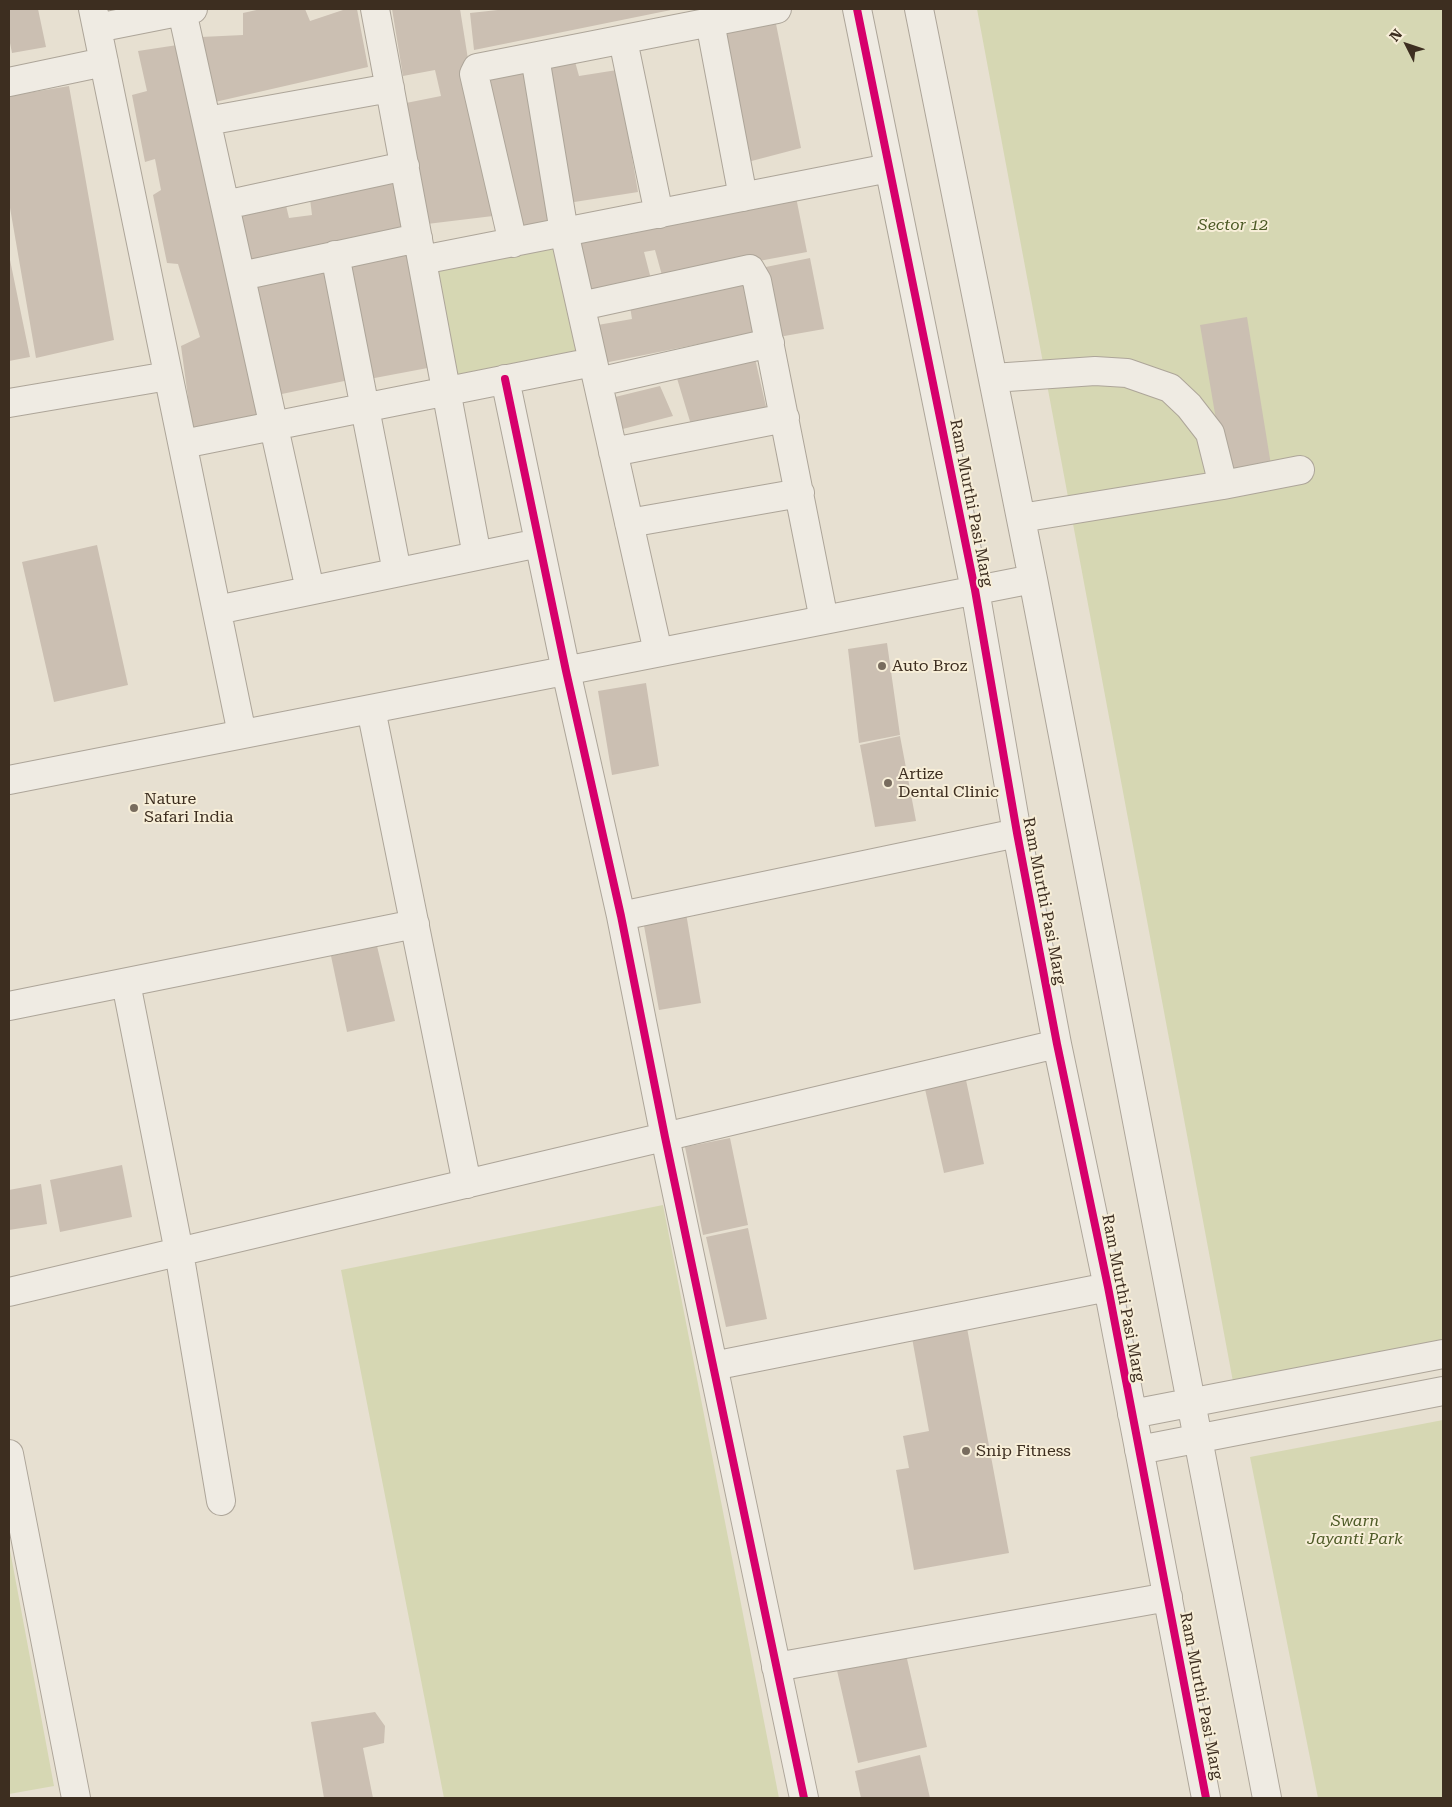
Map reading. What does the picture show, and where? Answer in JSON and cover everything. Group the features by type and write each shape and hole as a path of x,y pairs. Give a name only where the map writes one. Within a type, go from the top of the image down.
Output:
{"street":[{"path":"375,9 477,556"},
{"path":"513,243 474,74 477,68 777,9"},
{"name":"Ram Murthi Pasi Marg","path":"857,9 975,590 1057,1044 1108,1287 1206,1798"},
{"path":"919,9 1033,579 1267,1798"},
{"path":"242,734 95,18 188,10 206,121 310,590"},
{"path":"710,22 743,197"},
{"path":"623,40 659,214"},
{"path":"535,57 564,232 658,652"},
{"path":"9,82 104,62"},
{"path":"206,121 390,88"},
{"path":"226,205 404,166"},
{"path":"241,276 334,255 513,243 889,168"},
{"path":"334,255 397,572"},
{"path":"581,306 750,269 758,281 824,620"},
{"path":"183,444 505,379 595,372 770,343"},
{"path":"993,378 1095,371 1127,373 1170,388 1210,433 1223,485"},
{"path":"9,404 168,376"},
{"path":"505,379 566,671 621,916 664,1137 804,1798"},
{"path":"613,452 785,418"},
{"path":"1021,518 1223,485 1300,470"},
{"path":"630,524 800,493"},
{"path":"217,610 539,543"},
{"path":"9,780 1033,579"},
{"path":"371,709 467,1184"},
{"path":"621,916 1018,833"},
{"path":"9,1006 415,924"},
{"path":"126,983 179,1252 221,1501"},
{"path":"9,1292 1057,1044"},
{"path":"713,1366 1108,1287"},
{"path":"1132,1414 1443,1354"},
{"path":"1139,1450 1443,1391"},
{"path":"9,1454 14,1505 76,1798"},
{"path":"776,1667 1168,1597"}],"green space":[{"name":"Sector 12","path":"977,9 1443,9 1443,1346 1234,1387"},
{"path":"563,244 587,353 454,382 431,272"},
{"path":"663,1205 779,1798 444,1798 341,1270"},
{"name":"Swarn Jayanti Park","path":"1443,1420 1443,1798 1318,1798 1250,1457"},
{"path":"9,1545 54,1786 9,1794"}],"building":[{"path":"9,9 38,9 46,47 12,53 9,38"},
{"path":"261,9 305,9 310,21 346,9 357,9 368,67 215,102 201,37 243,35 243,13"},
{"path":"392,9 460,9 493,216 427,224 406,103 441,96 435,70 403,76"},
{"path":"507,9 671,10 474,50 470,13"},
{"path":"775,19 801,148 744,163 718,26"},
{"path":"184,44 267,415 193,434 181,346 200,337 178,264 167,263 153,195 161,190 155,159 145,162 132,95 147,91 138,51"},
{"path":"574,58 579,76 617,70 638,192 568,203 545,66"},
{"path":"530,61 560,232 514,241 476,71"},
{"path":"69,86 114,340 36,358 9,202 9,96"},
{"path":"394,173 408,232 247,262 235,209 284,197 289,218 312,215 309,191"},
{"path":"795,192 807,252 663,279 655,250 644,252 651,279 585,293 576,261 585,261 578,234"},
{"path":"410,247 433,367 364,380 341,262"},
{"path":"9,255 30,357 9,361"},
{"path":"810,258 824,329 773,338 761,268"},
{"path":"331,262 354,379 277,395 253,278"},
{"path":"745,276 754,333 599,364 592,326 632,319 629,300"},
{"path":"1247,317 1271,465 1225,473 1200,325"},
{"path":"754,354 767,411 692,428 676,375"},
{"path":"660,386 673,416 615,431 611,398"},
{"path":"97,545 128,685 54,702 22,562"},
{"path":"887,643 900,735 859,743 848,649"},
{"path":"646,683 659,766 612,775 598,691"},
{"name":"Artize Dental Clinic","path":"900,736 916,821 875,827 860,745"},
{"path":"686,913 701,1003 659,1010 643,920"},
{"path":"377,946 395,1021 347,1032 331,956"},
{"path":"966,1080 984,1164 944,1173 925,1089"},
{"path":"730,1138 748,1225 703,1235 685,1147"},
{"path":"122,1165 132,1217 60,1232 50,1180"},
{"path":"41,1184 47,1224 9,1230 9,1190"},
{"path":"748,1228 767,1319 726,1327 706,1237"},
{"path":"967,1328 1009,1553 914,1570 896,1470 909,1468 903,1436 929,1431 912,1338"},
{"path":"905,1650 927,1747 858,1763 836,1666"},
{"path":"375,1712 385,1726 384,1743 363,1748 373,1798 324,1798 311,1722"},
{"path":"920,1755 930,1798 861,1798 855,1771"}],"cycle path":[{"path":"857,9 975,590 1017,833 1057,1044 1108,1287 1206,1798"},
{"path":"505,379 566,671 621,916 665,1137 804,1798"}],"place":[{"name":"Auto Broz","path":"882,666"},
{"name":"Artize Dental Clinic","path":"888,783"},
{"name":"Nature Safari India","path":"134,808"},
{"name":"Snip Fitness","path":"966,1451"}]}
